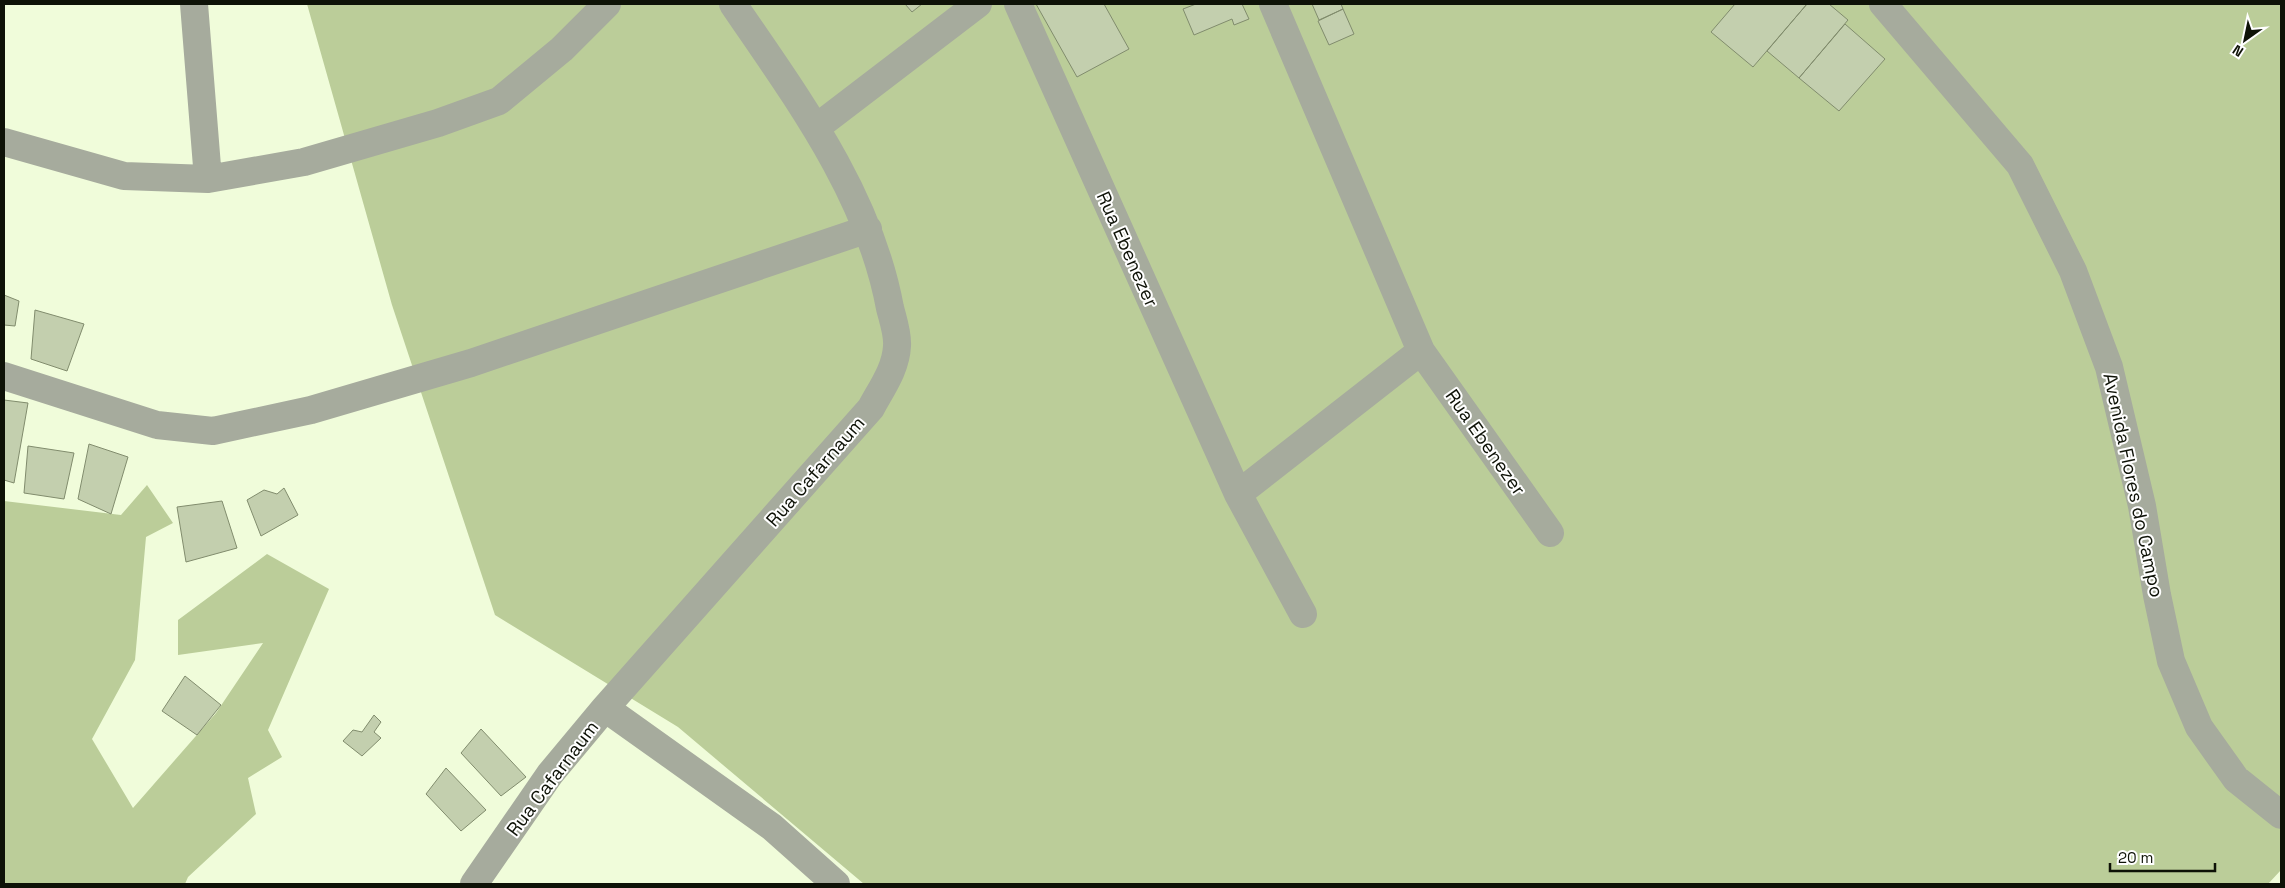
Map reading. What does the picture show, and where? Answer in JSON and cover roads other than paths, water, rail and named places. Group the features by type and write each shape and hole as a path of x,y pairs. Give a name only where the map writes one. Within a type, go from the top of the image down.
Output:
{"street":[{"path":"194,4 208,179"},
{"path":"4,142 124,176 208,179 304,162 438,124 499,101 562,49 607,4"},
{"name":"Rua Cafarnaum","path":"474,884 550,774 605,708 871,408 890,373 897,345 886,282 868,229 817,127 732,4"},
{"path":"817,127 978,4"},
{"name":"Rua Ebenezer","path":"1018,4 1238,494 1304,614"},
{"name":"Rua Ebenezer","path":"1273,4 1421,351 1550,533"},
{"name":"Avenida Flores do Campo","path":"1882,4 2020,165 2073,271 2110,367 2142,506 2157,595 2171,661 2199,727 2236,780 2281,814"},
{"path":"4,376 157,425 213,431 311,410 471,363 868,229"},
{"path":"1238,494 1421,351"},
{"path":"605,708 772,827 836,884"}]}
